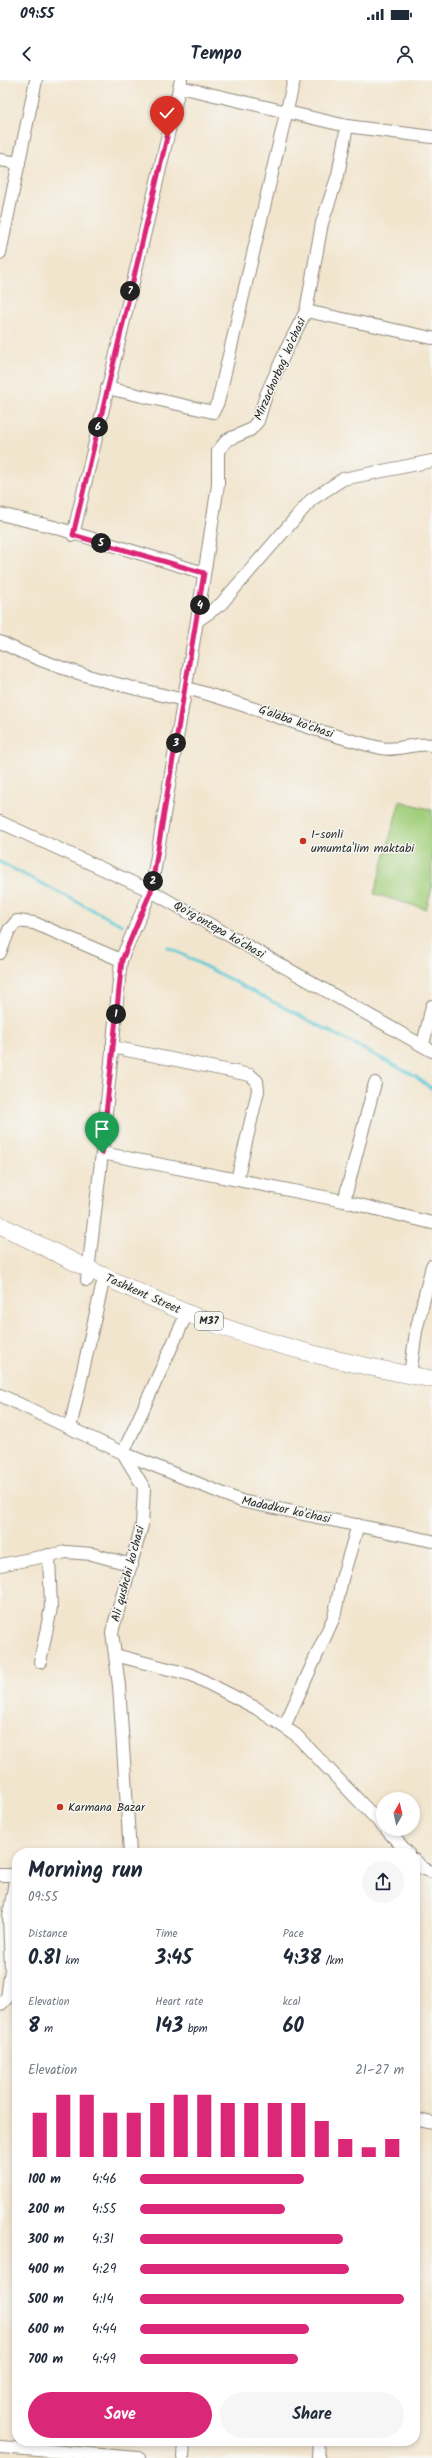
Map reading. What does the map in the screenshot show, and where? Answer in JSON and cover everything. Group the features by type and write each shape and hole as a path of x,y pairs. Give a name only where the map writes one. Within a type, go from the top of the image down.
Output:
{"highway":[{"name":"Tashkent Street","path":"0,1225 92,1278"},
{"name":"Tashkent Street","path":"0,1237 184,1318 270,1352 351,1374 432,1389"},
{"name":"Tashkent Street","path":"184,1318 353,1365 432,1379"}],"street":[{"path":"0,253 36,80"},
{"path":"107,388 213,412 218,402 294,80"},
{"path":"73,535 180,84 347,126 432,137"},
{"name":"Mirzachorbog' ko'chasi","path":"70,1428 92,1278 112,1047 122,960 151,891 198,621 218,485 218,451 227,440 250,430 258,421 266,395 306,311 322,223 338,176 347,126"},
{"path":"0,160 19,163"},
{"name":"Mirzachorbog' ko'chasi","path":"306,311 432,338"},
{"path":"198,621 221,604 310,500 343,479 432,461"},
{"path":"0,514 54,527 73,535 204,573"},
{"path":"0,642 36,660 99,680 184,700"},
{"name":"G'alaba ko'chasi","path":"186,688 264,711 314,730 383,749 423,743 432,745"},
{"name":"Qo'rg'ontepa ko'chasi","path":"0,822 151,891 427,1048"},
{"path":"1,949 9,930 17,921 34,923 122,960"},
{"path":"427,1048 432,1006"},
{"path":"112,1047 250,1075 257,1081 258,1090 237,1180"},
{"path":"344,1201 375,1083"},
{"path":"102,1153 344,1201 432,1223"},
{"path":"410,1375 416,1330 432,1266"},
{"path":"123,1453 184,1318"},
{"name":"Madadkor ko'chasi","path":"0,1395 123,1453 241,1501 432,1541"},
{"name":"Ali qushchi ko'chasi","path":"123,1453 144,1488 142,1525 112,1632 119,1686 130,1848"},
{"path":"284,1726 334,1617 342,1579 358,1525"},
{"path":"0,1565 66,1552 92,1554 132,1565"},
{"path":"40,1662 51,1608 49,1555"},
{"path":"115,1655 192,1675 256,1708 296,1735 376,1819"},
{"path":"392,1836 403,1848"},
{"path":"420,1866 432,1872"},
{"path":"0,1876 12,1875"},
{"path":"0,2004 8,1998 11,1969 9,1916 12,1901"},
{"path":"420,2120 432,2123"},
{"path":"183,2458 184,2446"},
{"path":"318,2458 319,2446"},
{"path":"0,2447 40,2454 139,2458"}],"green space":[{"path":"400,801 432,810 432,888 426,909 374,894"}],"waterway":[{"path":"0,862 122,925"},
{"path":"168,947 415,1076 432,1089"}],"place":[{"name":"1-sonli umumta'lim maktabi","path":"303,841"},
{"name":"Karmana Bazar","path":"60,1807"}],"route":[{"path":"102,1153 122,960 151,891 198,621 204,573 73,535 167,137"}]}
